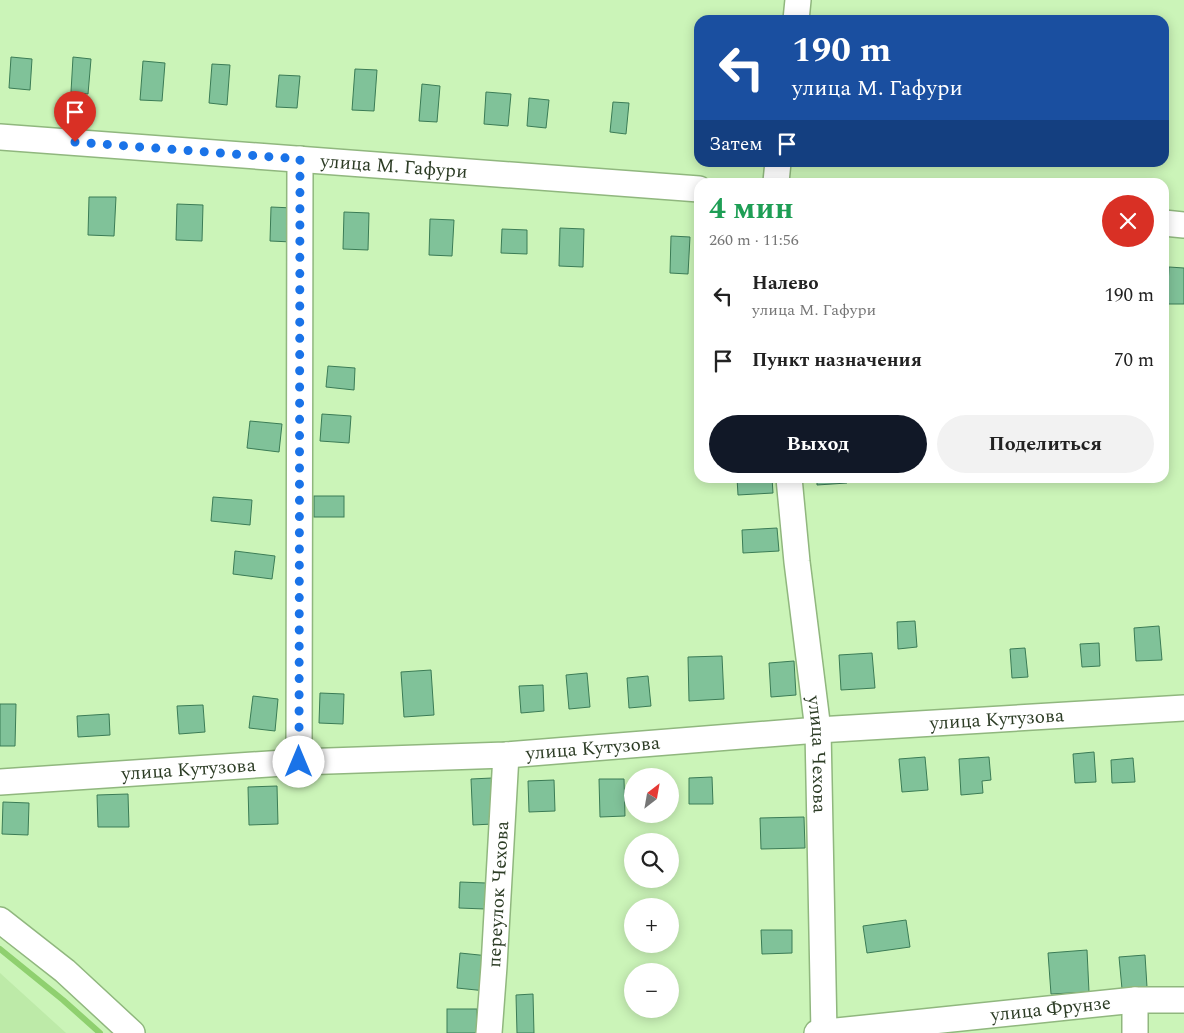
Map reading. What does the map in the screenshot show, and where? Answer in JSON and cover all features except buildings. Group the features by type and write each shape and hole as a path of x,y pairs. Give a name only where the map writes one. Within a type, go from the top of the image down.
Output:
{"street":[{"path":"796,15 798,0"},
{"name":"улица М. Гафури","path":"0,137 694,189"},
{"path":"299,762 300,159"},
{"path":"1169,223 1184,224"},
{"name":"улица Чехова","path":"789,483 797,562 818,730 822,1033"},
{"name":"улица Кутузова","path":"0,782 299,762 506,755 818,730 1184,708"},
{"name":"переулок Чехова","path":"489,1033 506,755"},
{"path":"0,920 65,971 132,1033"},
{"name":"улица Фрунзе","path":"1134,1000 1136,1033"},
{"name":"улица Фрунзе","path":"822,1033 1134,1000 1184,1000"}],"shaded area":[{"path":"0,973 66,1033 0,1033"}],"waterway":[{"path":"0,949 100,1033"}],"route":[{"path":"75,142 300,159 299,762"}]}
